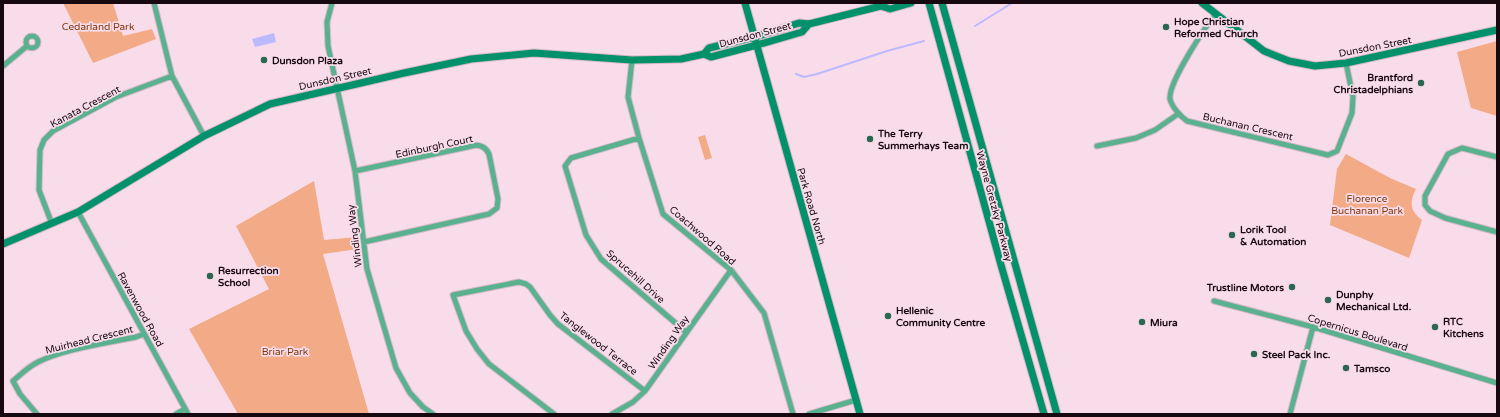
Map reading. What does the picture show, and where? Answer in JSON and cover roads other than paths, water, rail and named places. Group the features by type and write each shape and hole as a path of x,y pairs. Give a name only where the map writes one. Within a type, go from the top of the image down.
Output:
{"main road":[{"name":"Park Road North","path":"745,3 860,414"},
{"name":"Dunsdon Street","path":"704,54 709,48 755,37 799,23 809,24 882,4 890,9 911,3"},
{"name":"Wayne Gretzky Parkway","path":"929,3 1001,265 1044,414"},
{"name":"Wayne Gretzky Parkway","path":"942,3 1057,414"},
{"name":"Dunsdon Street","path":"1202,3 1264,51 1289,61 1315,66 1346,63 1497,30"},
{"name":"Dunsdon Street","path":"3,244 78,212 204,136 270,104 471,59 534,53 632,60 682,59 704,54 711,57 802,32 809,24"}],"street":[{"path":"154,3 172,76 204,136"},
{"name":"Winding Way","path":"332,3 327,22 328,46 355,172 367,269 396,368 410,393 432,414"},
{"path":"1097,146 1136,138 1155,130 1178,114 1170,98 1173,82 1207,24 1216,14"},
{"path":"3,66 27,46"},
{"name":"Coachwood Road","path":"632,60 628,97 639,138 663,214 731,270 764,313 793,414"},
{"name":"Buchanan Crescent","path":"1178,114 1187,121 1328,155 1337,151 1352,113 1353,97 1346,63"},
{"name":"Kanata Crescent","path":"52,224 39,190 40,150 44,140 53,131 116,97 172,76"},
{"name":"Sprucehill Drive","path":"639,138 571,158 565,166 586,235 601,259 686,332"},
{"name":"Edinburgh Court","path":"355,172 472,146 480,146 487,150 489,154 498,199 497,208 489,214 364,242"},
{"path":"1497,157 1462,148 1448,154 1425,196 1425,205 1430,211 1446,218 1497,232"},
{"name":"Ravenwood Road","path":"78,212 187,412"},
{"name":"Winding Way","path":"612,414 634,402 645,391 731,270"},
{"name":"Tanglewood Terrace","path":"554,414 489,364 477,349 466,331 454,295 519,282 526,284 530,287 558,324 645,391"},
{"name":"Copernicus Boulevard","path":"1214,301 1313,327 1497,383"},
{"path":"1290,414 1313,327"},
{"name":"Muirhead Crescent","path":"37,414 20,394 13,381 28,368 40,361 56,355 144,334"},
{"path":"809,414 856,400"},
{"path":"176,414 187,412"}],"waterway":[{"path":"975,26 1012,3"},
{"path":"796,74 804,77 817,74 887,51 924,41"}],"place":[{"name":"Hope Christian Reformed Church","path":"1166,27"},
{"name":"Dunsdon Plaza","path":"264,60"},
{"name":"Brantford Christadelphians","path":"1421,83"},
{"name":"The Terry Summerhays Team","path":"870,139"},
{"name":"Lorik Tool & Automation","path":"1232,235"},
{"name":"Resurrection School","path":"210,276"},
{"name":"Trustline Motors","path":"1292,287"},
{"name":"Dunphy Mechanical Ltd.","path":"1328,300"},
{"name":"Hellenic Community Centre","path":"888,316"},
{"name":"Miura","path":"1142,322"},
{"name":"RTC Kitchens","path":"1435,327"},
{"name":"Steel Pack Inc.","path":"1254,354"},
{"name":"Tamsco","path":"1346,368"}],"park label":[{"name":"Cedarland Park","path":"98,26"},
{"name":"Florence Buchanan Park","path":"1367,204"},
{"name":"Briar Park","path":"285,351"}]}
